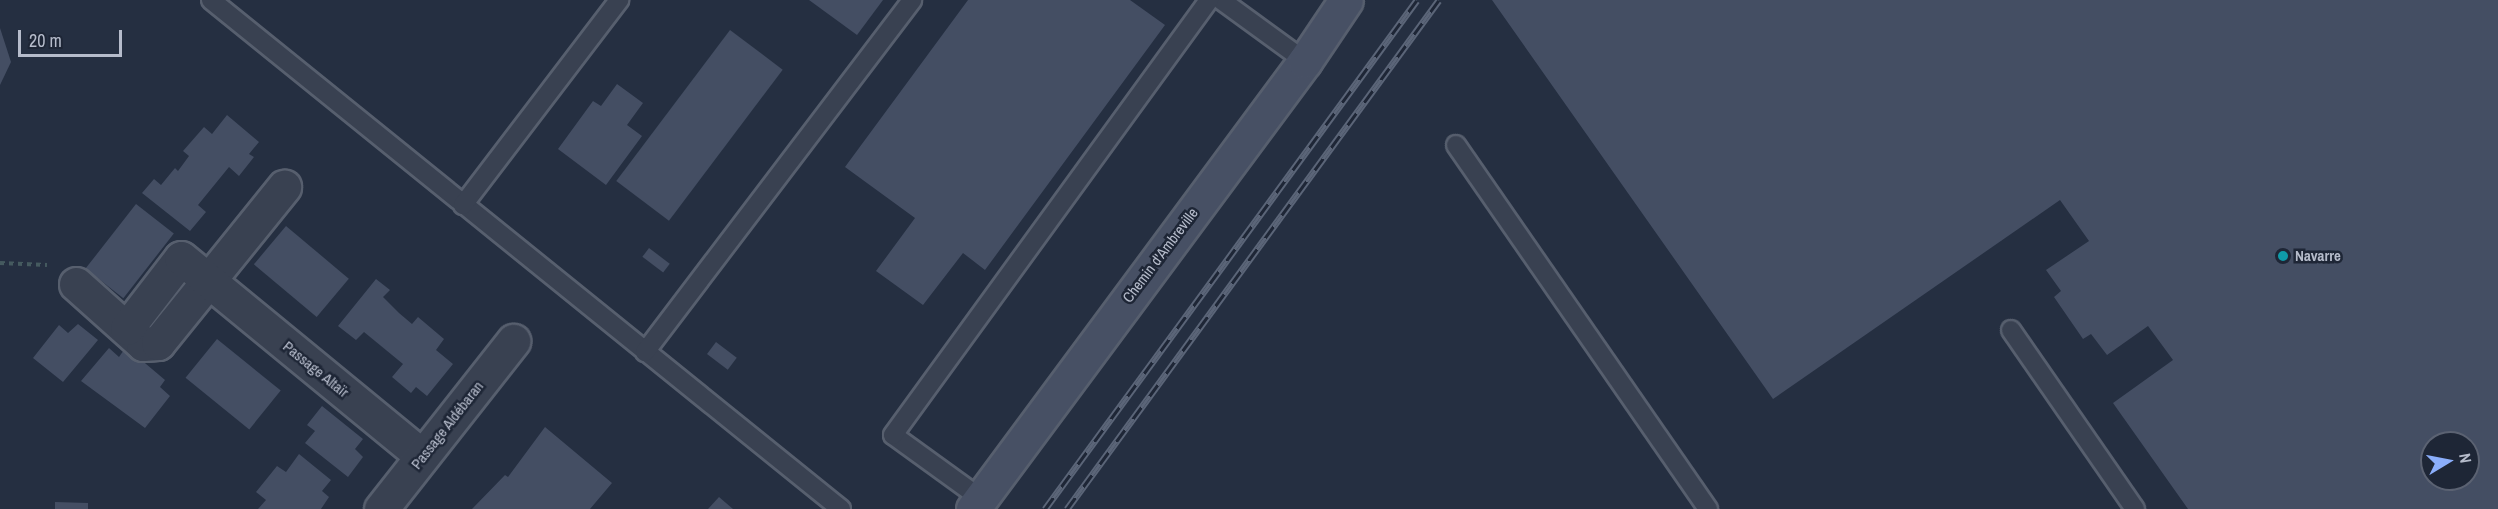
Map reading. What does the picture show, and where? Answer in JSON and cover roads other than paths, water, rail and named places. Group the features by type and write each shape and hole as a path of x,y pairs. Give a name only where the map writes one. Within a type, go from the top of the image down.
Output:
{"street":[{"name":"Chemin d'Ambreville","path":"977,504 1305,61 1346,0"},
{"path":"210,282 284,187"},
{"name":"Passage Altaïr","path":"76,284 127,328 181,258 422,456"},
{"name":"Passage Aldébaran","path":"381,509 513,341"}],"lane":[{"path":"211,0 841,509"},
{"path":"463,205 619,0"},
{"path":"645,352 912,0"},
{"path":"977,504 893,435 1209,0"},
{"path":"1221,0 1305,61"},
{"path":"1456,145 1708,509"},
{"path":"2011,330 2135,509"}],"railway":[{"path":"1045,509 1417,0"},
{"path":"1067,509 1439,0"}],"place":[{"name":"Navarre","path":"2283,256"}]}
